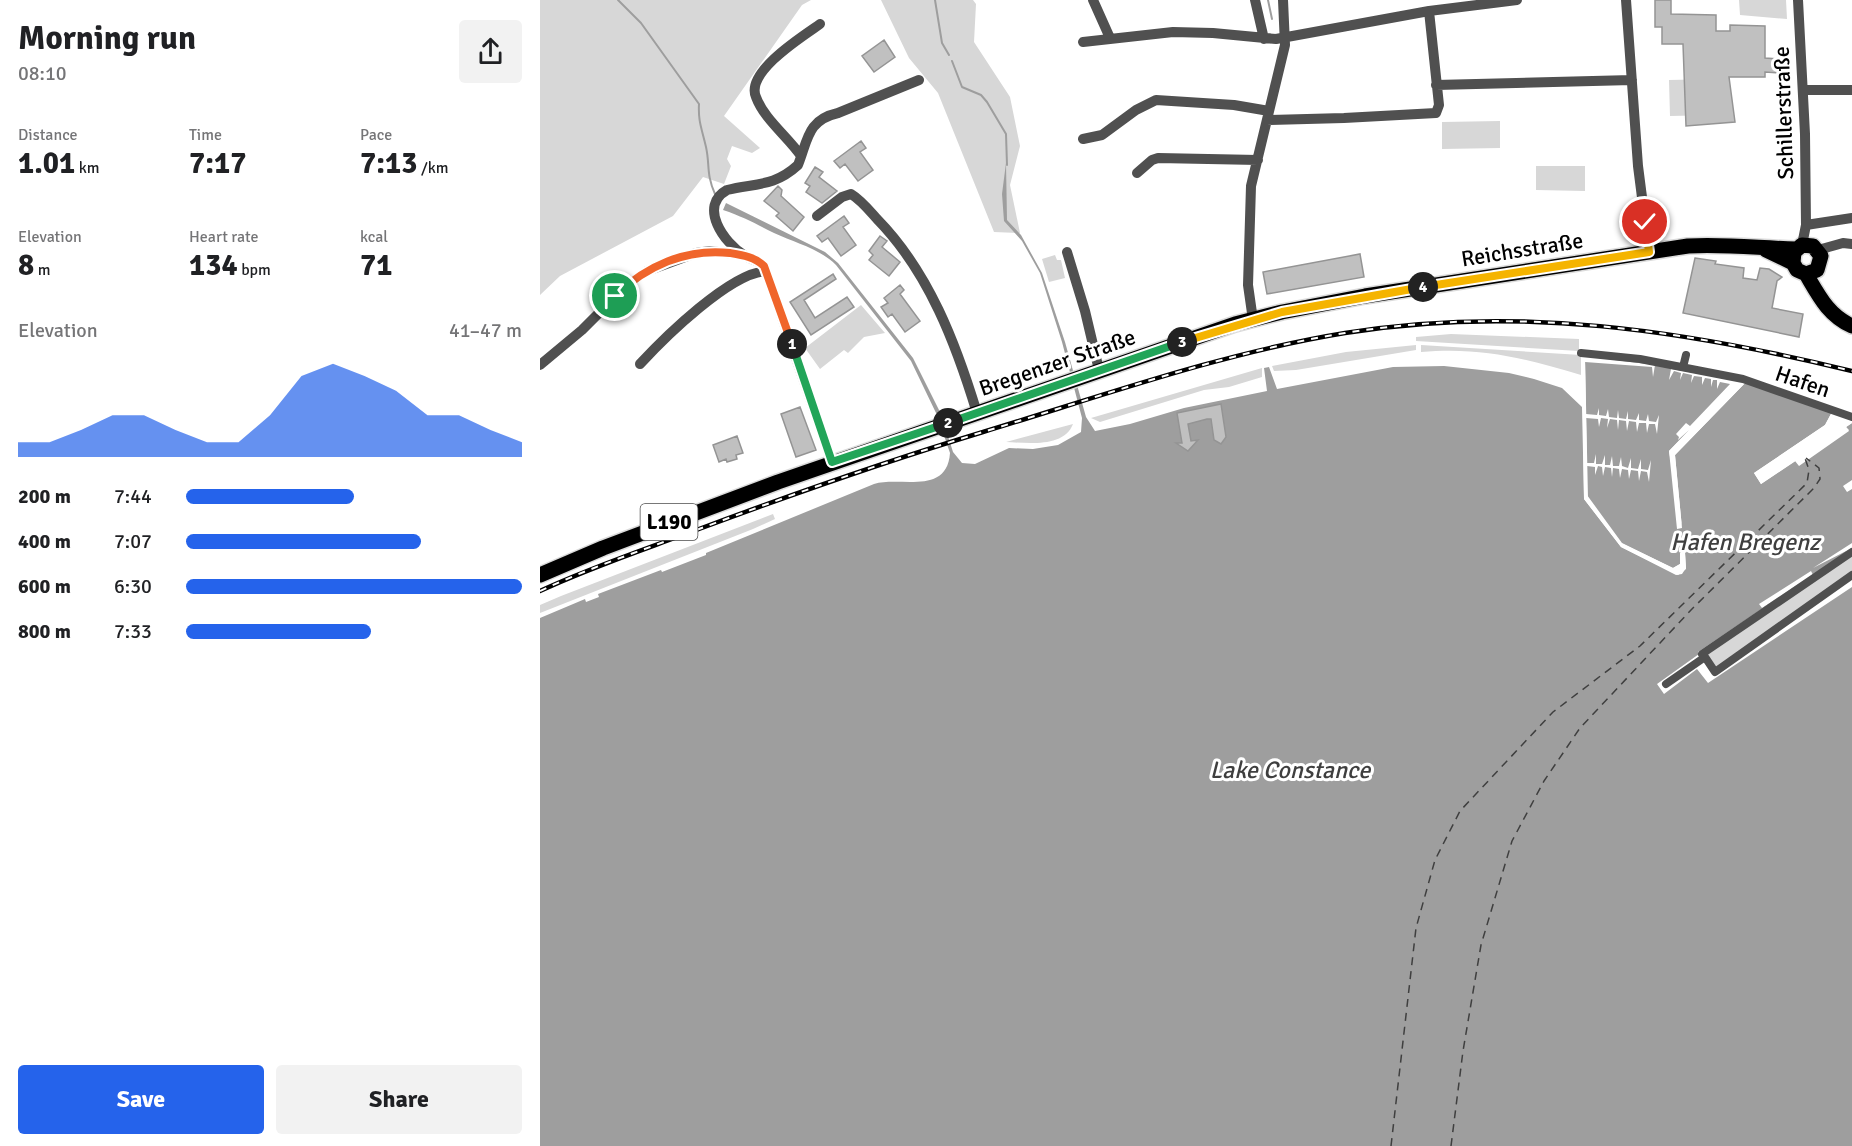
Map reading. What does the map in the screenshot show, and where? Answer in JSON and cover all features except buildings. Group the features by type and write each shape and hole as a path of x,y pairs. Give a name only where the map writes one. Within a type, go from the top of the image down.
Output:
{"main road":[{"name":"Reichsstraße","path":"1252,320 1355,298 1671,249 1726,244 1808,257"},
{"path":"1808,257 1830,302 1842,313 1852,318"},
{"path":"1808,257 1825,306 1840,320 1852,326"},
{"name":"Bregenzer Straße","path":"540,575 648,530 832,462 1252,320"}],"street":[{"path":"1093,0 1110,38"},
{"path":"1255,0 1264,39"},
{"path":"1252,320 1248,293 1251,186 1285,37 1283,0"},
{"path":"1083,42 1173,32 1213,33 1264,39 1285,37 1429,11 1517,0"},
{"path":"1626,0 1638,166 1649,252"},
{"name":"Schillerstraße","path":"1798,0 1808,257"},
{"path":"1083,140 1102,135 1136,110 1156,100 1234,105 1268,115 1433,114 1439,108 1429,11"},
{"path":"801,156 758,100 755,87 760,76 776,57 820,24"},
{"path":"743,255 717,224 714,213 716,201 727,190 770,183 793,170 798,165 814,125 824,117 919,80"},
{"path":"1436,85 1632,80"},
{"path":"1803,90 1852,90"},
{"path":"1137,173 1152,160 1158,158 1258,160"},
{"path":"817,216 842,197 850,194 862,203 905,250 930,292 945,325 977,413"},
{"path":"1806,225 1852,218"},
{"path":"1808,257 1852,244"},
{"path":"540,364 582,330 625,287 647,271 696,253 710,251 743,255 760,262 766,271 832,462"},
{"path":"1067,252 1085,311 1099,370"},
{"path":"640,363 669,333 705,304 746,277 766,271"},
{"name":"Hafen","path":"1582,354 1602,351 1743,380 1852,417"},
{"path":"1683,367 1686,355"},
{"path":"1852,552 1702,654 1714,672 1852,575"},
{"path":"1666,684 1705,657"}],"shaded area":[{"path":"540,0 811,0 802,5 724,116 760,148 752,153 732,146 727,159 731,166 724,184 703,177 673,216 560,276 540,295"},
{"path":"881,0 973,0 976,4 974,42 1010,97 1020,146 1010,185 1020,233 994,232 938,93 909,58"},
{"path":"1739,0 1786,0 1787,19 1740,15"},
{"path":"1717,79 1718,115 1670,116 1669,80"},
{"path":"1500,121 1500,148 1442,149 1442,122"},
{"path":"1536,166 1585,166 1585,191 1536,190"},
{"path":"1055,255 1057,260 1061,260 1065,278 1049,282 1042,259"},
{"path":"861,305 885,333 864,337 848,353 844,350 820,369 805,348"},
{"path":"1451,334 1579,339 1579,351 1416,341 1416,337"},
{"path":"1416,345 1416,350 1296,370 1274,371 1272,366 1346,352"},
{"path":"1421,345 1581,355 1581,375 1502,355 1464,351 1421,352"},
{"path":"1262,368 1262,377 1229,387 1204,390 1100,422 1091,418"},
{"path":"1073,424 1068,432 1053,441 1006,442"},
{"path":"773,514 775,519 753,529 540,613 540,605 561,596"},
{"path":"1852,556 1852,573 1716,668 1707,654"}],"water":[{"name":"Lake Constance","path":"1006,163 1007,220 1021,235 1042,273 1065,342 1086,417 1095,431 1130,424 1184,408 1267,391 1264,368 1269,367 1277,389 1393,367 1444,366 1509,373 1534,379 1562,388 1582,407 1584,499 1621,547 1678,575 1686,569 1685,553 1680,553 1680,564 1673,568 1621,543 1588,499 1585,356 1655,364 1739,380 1669,451 1682,528 1675,455 1746,382 1832,412 1825,425 1754,473 1761,484 1839,432 1819,446 1821,449 1849,430 1846,427 1852,423 1852,480 1843,486 1847,492 1852,489 1852,543 1813,568 1852,548 1813,575 1811,571 1759,604 1762,608 1806,579 1698,652 1699,654 1657,684 1664,694 1697,669 1708,683 1852,587 1852,1146 540,1146 540,618 585,599 586,602 599,597 598,594 661,570 662,572 706,555 706,553 874,484 931,480 941,475 947,466 950,453 937,415 911,361 836,265 814,250 723,210 726,203 825,252 838,263 913,358 941,414 953,452 962,463 975,464 1009,448 1033,449 1058,445 1081,432 1082,418 1062,342 1040,273 1022,241 1004,221 1002,194"}],"pier":[{"path":"1582,356 1655,365 1653,377 1652,367 1585,362 1586,414 1597,415 1599,408 1599,415 1606,416 1608,409 1609,417 1617,418 1618,410 1619,418 1626,419 1628,411 1628,419 1636,420 1639,413 1639,420 1646,421 1648,414 1649,421 1656,422 1659,415 1657,434 1655,424 1649,424 1647,433 1646,423 1639,423 1637,432 1636,422 1629,421 1627,431 1626,421 1619,420 1618,430 1617,420 1610,419 1607,428 1608,419 1601,418 1599,427 1598,419 1586,418 1587,463 1594,463 1596,454 1596,464 1602,464 1605,455 1605,465 1610,465 1612,456 1613,466 1619,466 1621,457 1622,466 1628,468 1631,458 1631,468 1638,469 1641,459 1641,469 1648,470 1651,460 1649,482 1647,472 1641,471 1639,481 1638,471 1631,470 1629,479 1628,470 1622,469 1620,478 1619,469 1613,468 1612,477 1611,468 1605,467 1603,476 1602,467 1598,466 1595,475 1595,467 1587,466 1587,495 1622,543 1673,568 1680,564 1680,553 1685,552 1686,568 1682,574 1676,575 1621,547 1584,499"},
{"path":"1671,369 1742,381 1673,453 1743,381 1746,382 1675,455 1682,528 1677,529 1669,451 1689,430 1678,440 1679,437 1676,434 1686,423 1690,426 1730,384 1720,382 1717,389 1717,380 1713,380 1711,387 1711,379 1705,378 1702,385 1702,377 1694,376 1691,383 1692,375 1683,373 1680,380 1681,373 1674,371 1669,380"},
{"path":"1832,412 1835,413 1827,428 1758,474 1762,480 1837,429 1842,432 1845,430 1844,425 1850,420 1852,423 1846,427 1849,431 1799,466 1795,461 1761,484 1754,473 1825,425"}],"waterway":[{"path":"618,0 641,23 699,104 709,175 715,194"},
{"path":"935,0 942,43 949,55"},
{"path":"1268,0 1272,19"},
{"path":"952,61 962,87 981,95 1006,134 1007,165"}],"ferry route":[{"path":"1391,1146 1416,928 1435,860 1460,811 1553,712 1640,646 1807,483 1809,470 1805,458"},
{"path":"1451,1146 1463,1051 1481,945 1512,841 1544,781 1580,728 1691,610 1814,488 1820,479 1819,468 1806,458"}],"railway":[{"path":"540,591 599,566 734,516 911,454 1208,364 1345,333 1410,325 1473,321 1600,326 1726,344 1852,371"}],"route":[{"path":"615,296 647,271 696,253 710,251 743,255 760,262 764,266 778,302 832,462 1235,324 1312,305 1649,252 1645,222"}],"water label":[{"name":"Hafen Bregenz","path":"1745,542"}]}
